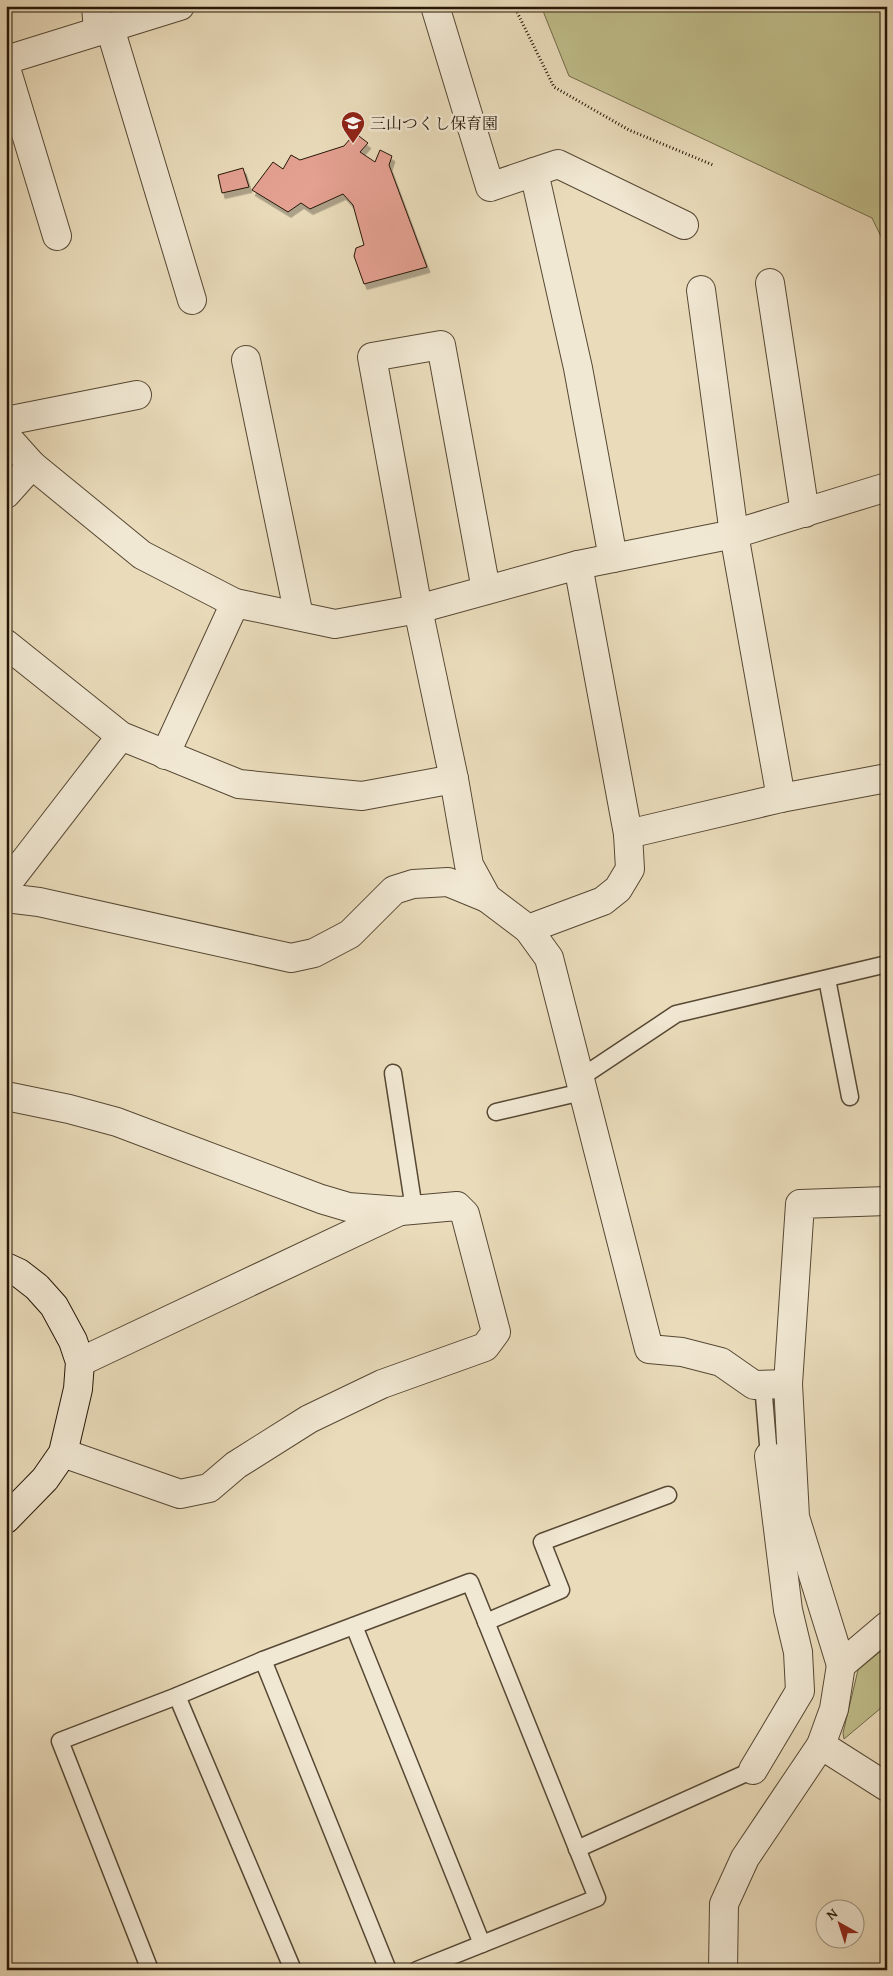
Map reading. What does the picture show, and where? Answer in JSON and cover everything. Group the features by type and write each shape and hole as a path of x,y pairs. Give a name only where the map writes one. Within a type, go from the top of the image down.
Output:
{"street":[{"path":"6,60 101,22 180,6"},
{"path":"435,6 490,187 558,164 684,225"},
{"path":"101,22 192,300"},
{"path":"6,68 57,236"},
{"path":"534,172 578,368 613,558"},
{"path":"770,283 805,512"},
{"path":"701,290 734,534 781,798"},
{"path":"486,590 441,345 372,357 418,610 454,779 469,865 486,898"},
{"path":"246,360 299,616"},
{"path":"6,421 137,395"},
{"path":"6,436 32,465 142,555 235,603 334,624 418,610 578,565 734,534 886,488"},
{"path":"6,494 32,465"},
{"path":"528,929 603,902 618,889 630,869 628,834 578,565"},
{"path":"165,755 235,603"},
{"path":"8,647 121,736 239,784 362,796 454,779"},
{"path":"6,886 121,736"},
{"path":"628,834 781,798 887,778"},
{"path":"6,898 39,902 291,958 314,953 350,934 394,890 400,888 413,884 448,882 486,898 528,929 549,958 650,1349 682,1352 721,1362 754,1385 776,1384"},
{"path":"6,1085 7,1096 69,1109 117,1122 321,1199 348,1207 407,1210 457,1206 465,1214 496,1332 485,1347 382,1384 309,1419 236,1465 209,1488 180,1494 64,1453"},
{"path":"723,1970 724,1904 744,1858 821,1745 834,1709 841,1666 795,1517 776,1384 800,1204 887,1201"},
{"path":"80,1362 407,1210"},
{"path":"6,1267 19,1273 37,1287 54,1306 73,1340 80,1362 78,1389 64,1453 45,1479 6,1519"},
{"path":"753,1770 800,1691 798,1652 788,1610 769,1456"},
{"path":"841,1666 887,1626"},
{"path":"821,1745 887,1787"}],"lane":[{"path":"496,1112 581,1085 676,1014 887,964"},
{"path":"827,979 850,1097"},
{"path":"393,1073 407,1210"},
{"path":"769,1456 776,1384"},
{"path":"486,1622 561,1590 542,1542 668,1495"},
{"path":"150,1970 60,1741 177,1696 263,1660 470,1582 597,1898 417,1970"},
{"path":"354,1626 482,1944"},
{"path":"263,1660 388,1970"},
{"path":"177,1696 294,1970"},
{"path":"578,1849 753,1770"}],"path":[{"path":"514,6 554,87 629,130 713,165"}],"shaded area":[{"path":"541,6 887,6 887,249 872,218 569,76"},
{"path":"887,1646 887,1703 844,1739 843,1733 858,1670"}],"building":[{"path":"355,133 368,143 360,152 375,162 380,150 392,156 389,165 427,267 364,284 354,256 356,248 364,245 353,205 343,194 310,209 301,203 288,212 252,190 273,162 283,169 291,155 300,160 344,146"},
{"path":"243,168 249,187 222,193 218,175"}],"place":[{"name":"三山つくし保育園","path":"353,144"}]}
